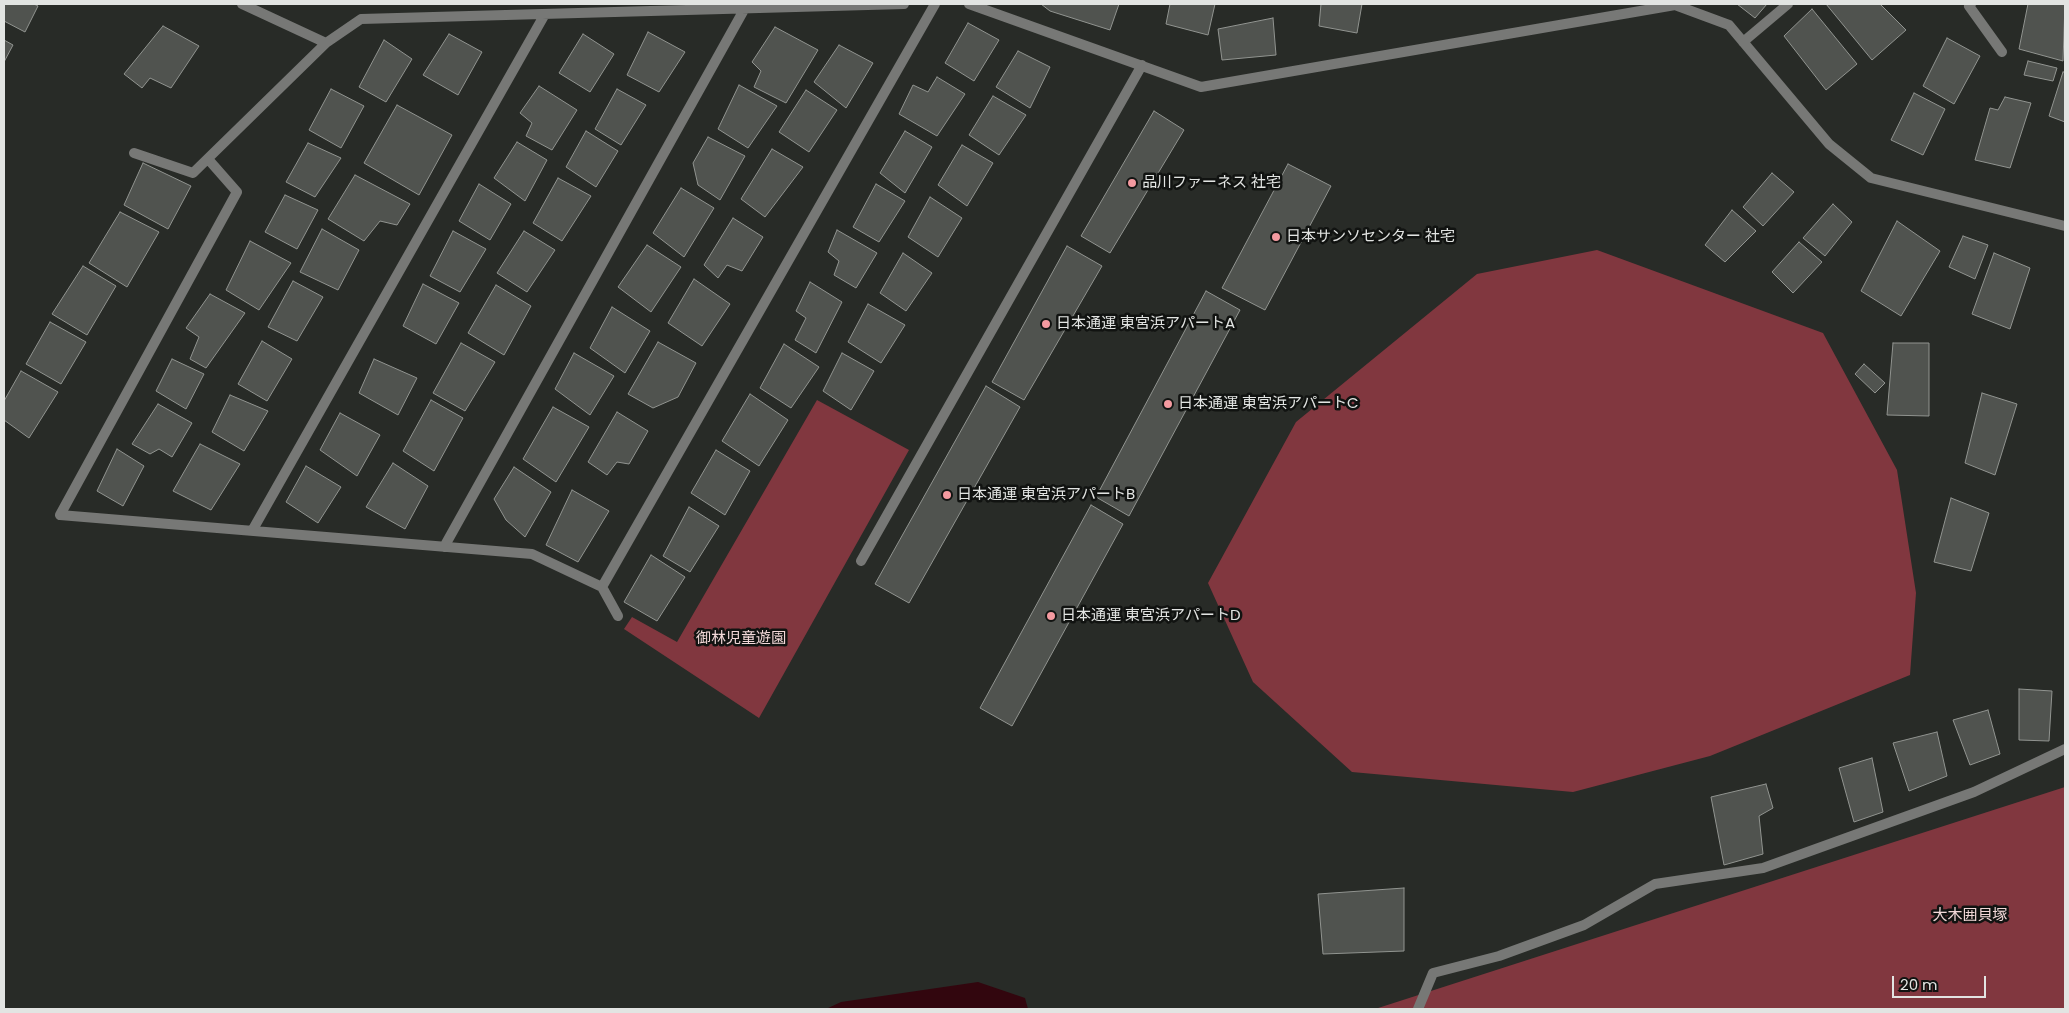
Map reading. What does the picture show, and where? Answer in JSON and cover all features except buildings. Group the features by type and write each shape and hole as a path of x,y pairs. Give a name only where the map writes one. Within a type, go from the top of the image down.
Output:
{"street":[{"path":"242,4 326,43"},
{"path":"134,153 194,173 326,43 361,19 904,4"},
{"path":"602,587 935,4"},
{"path":"969,4 1201,87 1675,5 1729,25 1829,144 1871,178 2065,226"},
{"path":"1743,42 1788,4"},
{"path":"1971,4 1969,6 2002,52"},
{"path":"444,547 745,8"},
{"path":"252,531 545,14"},
{"path":"861,561 1142,66"},
{"path":"208,159 236,192 60,515 532,554 602,587 618,616"},
{"path":"1418,1009 1433,973 1499,956 1584,925 1655,884 1763,868 1974,792 2065,749"}],"green space":[{"path":"1597,250 1823,333 1897,470 1916,593 1910,675 1710,756 1573,792 1352,772 1253,682 1208,583 1296,422 1477,274"},
{"name":"御林児童遊園","path":"817,400 909,450 759,718 624,629 632,617 677,642"},
{"name":"大木囲貝塚","path":"2065,787 2065,1009 1375,1009"}],"shaded area":[{"path":"978,982 1025,998 1028,1009 826,1009 841,1002"}],"place":[{"name":"品川ファーネス 社宅","path":"1132,183"},
{"name":"日本サンソセンター 社宅","path":"1276,237"},
{"name":"日本通運 東宮浜アパートA","path":"1046,324"},
{"name":"日本通運 東宮浜アパートC","path":"1168,404"},
{"name":"日本通運 東宮浜アパートB","path":"947,495"},
{"name":"日本通運 東宮浜アパートD","path":"1051,616"}]}
